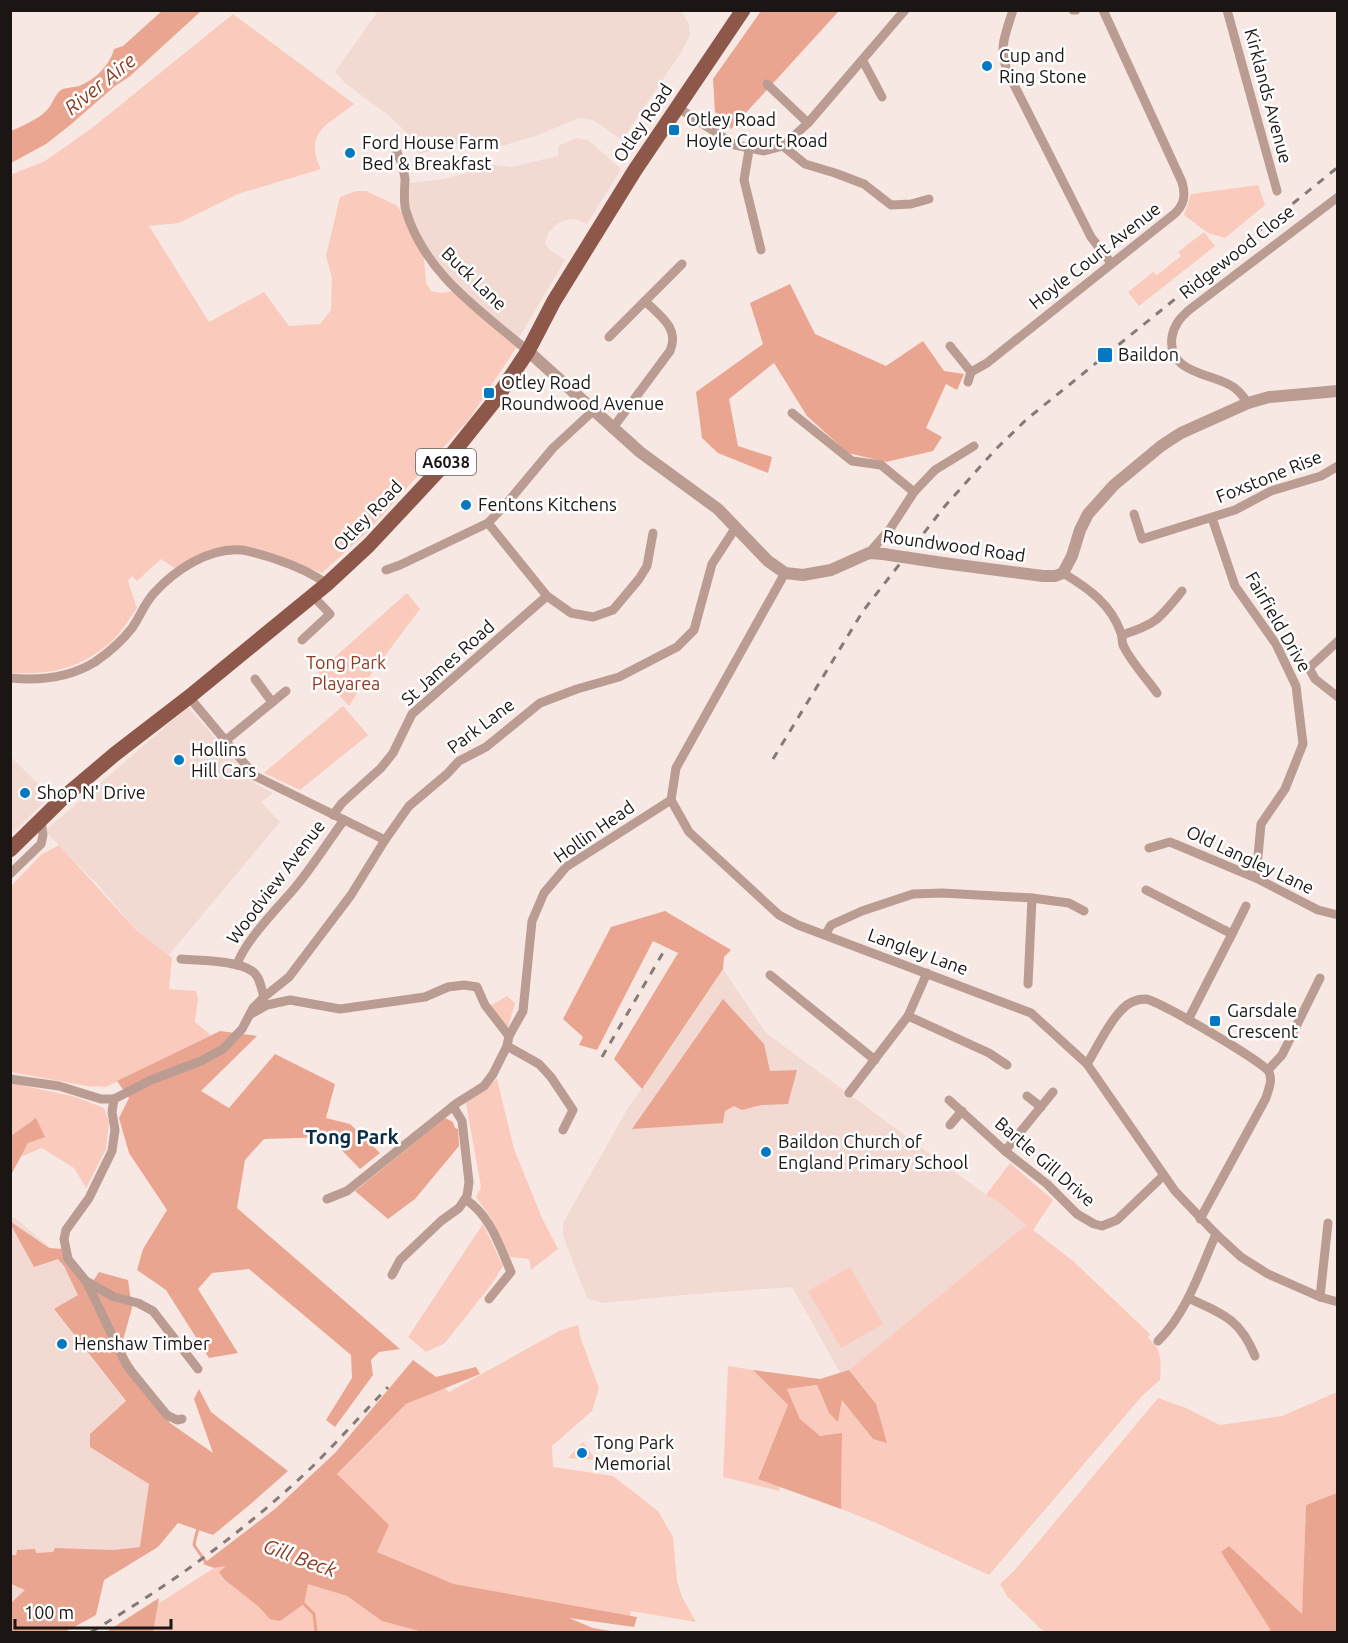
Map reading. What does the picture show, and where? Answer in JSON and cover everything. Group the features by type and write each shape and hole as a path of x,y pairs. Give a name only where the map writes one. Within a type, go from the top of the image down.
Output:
{"main road":[{"name":"Otley Road","path":"10,850 115,754 189,697 327,584 376,537 440,468 496,399 528,351 554,301 635,170 743,10"}],"street":[{"path":"677,107 735,145 749,150 765,151 783,146 808,123 905,10"},
{"path":"1013,10 1003,46 1003,59 1008,73 1091,237 1112,263"},
{"name":"Hoyle Court Avenue","path":"971,372 987,363 1178,212 1182,206 1185,194 1182,182 1103,10"},
{"name":"Kirklands Avenue","path":"1227,10 1277,191"},
{"path":"863,61 882,97"},
{"path":"767,84 808,123"},
{"path":"783,146 805,164 864,184 891,205 911,204 929,199"},
{"path":"749,150 744,180 761,250"},
{"name":"Buck Lane","path":"397,152 405,177 405,207 419,243 428,258 442,276 528,351"},
{"name":"Ridgewood Close","path":"1248,403 1240,392 1229,384 1194,372 1182,364 1172,352 1173,332 1179,318 1305,219 1336,201"},
{"path":"609,337 682,264"},
{"path":"612,429 670,351 674,342 674,334 670,326 645,301"},
{"path":"950,346 971,372 968,382"},
{"path":"528,351 612,429 718,509 768,561 785,573 676,768 671,800"},
{"path":"1157,693 1122,645 1122,635 1110,611 1082,584 1063,573 1088,514 1114,485 1161,446 1181,433 1248,403 1269,397 1338,391"},
{"path":"386,570 488,523 553,448 593,411"},
{"path":"792,413 852,461 881,465 914,492"},
{"path":"869,553 890,529 914,492 935,470 974,446"},
{"name":"Foxstone Rise","path":"1134,514 1142,539 1235,510 1271,491 1321,476 1338,466"},
{"name":"Fairfield Drive","path":"1212,518 1235,586 1276,644 1296,686 1303,744 1285,789 1261,824 1256,878"},
{"path":"488,523 547,596 570,613 593,617 613,610 647,566 653,533"},
{"name":"Park Lane","path":"114,1099 151,1080 201,1061 223,1049 242,1029 258,1002 290,977 351,895 409,806 459,761 486,747 540,703 619,677 677,647 694,630 712,564 736,527"},
{"path":"10,678 48,679 72,674 95,661 122,640 145,604 167,580 195,561 219,552 242,550 262,554 315,575 327,584"},
{"name":"Roundwood Road","path":"785,573 803,576 831,570 869,553 1043,576 1063,573"},
{"path":"1122,635 1145,627 1161,618 1182,591"},
{"path":"302,640 330,614 313,596"},
{"name":"St James Road","path":"333,815 342,803 381,768 393,753 412,714 547,596"},
{"path":"1338,641 1308,668 1315,679 1338,697"},
{"path":"255,679 272,702"},
{"path":"225,741 286,691"},
{"path":"189,697 255,777 385,840"},
{"name":"Langley Lane","path":"671,800 677,815 689,832 779,915 825,935 1031,1013 1087,1064 1164,1175 1200,1219 1255,1267 1320,1297 1338,1302"},
{"name":"Hollin Head","path":"327,1199 347,1191 453,1106 484,1086 493,1074 507,1046 509,1036 523,1011 532,921 544,893 566,867 671,800"},
{"path":"10,874 41,844 43,835 41,820"},
{"name":"Woodview Avenue","path":"237,965 254,937 300,882 344,820"},
{"name":"Old Langley Lane","path":"1149,848 1170,842 1256,878 1318,910 1338,915"},
{"path":"1146,890 1232,934"},
{"path":"825,935 831,926 862,911 913,894 942,893 1032,898 1069,903 1084,911"},
{"path":"1028,984 1032,898"},
{"path":"1188,1020 1246,906"},
{"path":"181,959 237,965 252,971 258,977 264,997"},
{"path":"849,1093 908,1016 927,973"},
{"path":"770,975 875,1060"},
{"path":"1268,1070 1282,1055 1320,978"},
{"path":"249,1015 267,1005 290,1000 340,1009 425,997 448,987 464,985 477,987 485,1005 509,1036"},
{"path":"1087,1064 1122,1007 1134,1001 1146,999 1188,1020 1257,1061 1268,1070 1271,1081 1266,1098 1200,1219"},
{"path":"908,1016 989,1053 1007,1065"},
{"path":"507,1046 539,1064 551,1077 573,1110 563,1130"},
{"path":"10,1079 59,1086 101,1099 114,1099 112,1112 115,1130 112,1151 88,1198 66,1230 64,1239 68,1259 86,1281 127,1366 167,1415 177,1420 182,1419"},
{"path":"1005,1151 1053,1092"},
{"path":"1027,1096 1041,1107"},
{"path":"101,1099 112,1112"},
{"name":"Bartle Gill Drive","path":"949,1100 1005,1151 1047,1184 1077,1214 1094,1224 1102,1226 1117,1220 1164,1175"},
{"path":"392,1275 400,1260 441,1221 459,1208 465,1199 469,1182 462,1121 453,1106"},
{"path":"950,1125 962,1111"},
{"path":"465,1199 487,1219 511,1272 489,1299"},
{"path":"1320,1297 1328,1223"},
{"path":"1158,1341 1165,1335 1188,1298 1216,1234"},
{"path":"86,1281 114,1297 138,1303 153,1311 198,1369"},
{"path":"1188,1298 1227,1317 1248,1338 1256,1356"}],"shaded area":[{"name":"River Aire","path":"163,10 201,11 129,77 115,86 69,126 46,144 11,163 11,131 44,113 61,90 79,86 96,76 109,61 114,49 123,46"},
{"path":"378,11 681,11 689,24 690,35 682,51 622,140 593,120 579,118 536,136 494,148 453,144 419,154 406,132 387,114 346,84 335,72"},
{"path":"761,11 839,11 731,129 715,112 713,79"},
{"path":"577,138 588,140 621,169 587,224 575,219 565,220 548,233 545,244 565,260 519,338 441,271 426,252 409,207 410,183 445,179 493,165 511,167 558,156 558,146"},
{"path":"790,284 815,334 886,366 923,341 944,371 964,374 957,390 946,384 926,428 942,437 933,451 886,462 848,453 807,416 774,363 729,399 738,446 772,457 768,473 718,453 702,438 696,392 763,344 750,303"},
{"path":"188,707 256,784 273,793 261,802 280,822 168,956 137,931 99,886 45,831"},
{"path":"11,757 50,796 10,835"},
{"path":"665,911 731,950 724,957 723,969 642,1089 614,1059 678,953 653,941 597,1050 579,1045 583,1037 563,1019 611,927"},
{"name":"Baildon Church of England Primary School","path":"723,969 766,1033 986,1195 996,1200 1026,1225 842,1376 792,1287 603,1303 587,1298 563,1236 563,1223 627,1110"},
{"path":"723,999 764,1044 770,1071 797,1070 788,1104 761,1105 742,1110 734,1106 725,1111 723,1123 632,1129"},
{"path":"220,1031 257,1036 201,1091 229,1108 275,1054 335,1084 326,1118 350,1124 380,1153 360,1169 329,1137 264,1139 245,1160 237,1208 400,1349 379,1352 371,1360 373,1375 335,1427 326,1420 352,1378 351,1355 249,1269 212,1273 198,1289 238,1353 209,1358 166,1290 137,1270 143,1249 167,1210 129,1153 119,1118 129,1098 117,1081"},
{"path":"36,1118 45,1137 28,1143 11,1175 11,1136"},
{"path":"445,1118 453,1122 455,1128 458,1129 459,1146 415,1199 388,1219 355,1191"},
{"path":"14,1217 74,1268 86,1291 54,1310 126,1402 90,1434 90,1447 149,1484 141,1547 113,1550 10,1611 10,1219"},
{"path":"11,1222 49,1248 64,1249 87,1290 99,1272 128,1280 132,1308 121,1347 170,1423 213,1453 194,1399 199,1389 211,1412 288,1471 213,1535 178,1523 158,1547 104,1580 96,1615 65,1632 11,1632 11,1603 25,1590 11,1584 11,1555 16,1555 17,1550 35,1549 36,1553 53,1552 55,1548 113,1550 140,1547 149,1484 90,1447 90,1434 126,1401 54,1309 78,1295 64,1266 58,1259 34,1267"},
{"path":"413,1360 436,1377 476,1367 480,1374 406,1404 337,1474 389,1525 377,1552 454,1584 637,1617 634,1627 569,1618 593,1628 617,1632 422,1632 382,1621 347,1596 308,1584 304,1604 280,1621 270,1619 259,1607 225,1580 219,1572 226,1566 214,1568 203,1564 275,1509 335,1453"},
{"path":"753,1370 820,1379 849,1370 876,1404 887,1443 873,1439 842,1400 838,1422 829,1413 817,1385 787,1389 800,1419 820,1436 842,1433 841,1509 758,1479 788,1405"},
{"path":"1337,1493 1337,1632 1269,1632 1270,1629 1221,1552 1229,1546 1302,1614 1306,1505"},
{"path":"159,1598 153,1632 106,1632"}],"green space":[{"path":"233,14 354,104 321,130 315,146 321,169 238,194 179,223 149,226 209,322 264,292 289,326 320,324 331,310 332,278 326,256 340,197 356,191 366,191 396,205 403,214 424,259 426,283 431,291 442,293 453,291 518,345 470,418 367,532 322,573 256,548 222,549 176,569 161,559 137,581 132,576 128,581 137,608 111,642 88,659 64,668 39,673 11,673 10,175 45,161 92,128"},
{"path":"1258,185 1265,205 1225,238 1208,233 1184,215 1191,194"},
{"path":"1204,232 1215,246 1139,306 1128,292 1153,272 1157,275 1181,256 1178,252"},
{"name":"Tong Park Playarea","path":"407,593 420,609 349,706 318,672"},
{"path":"343,706 368,735 300,790 264,773"},
{"path":"59,845 137,931 172,958 169,989 196,991 198,999 195,1022 211,1035 106,1087 87,1086 11,1072 11,886 41,855"},
{"path":"507,996 515,1003 508,1027 503,1024 490,1006"},
{"path":"497,1079 514,1149 542,1218 558,1249 531,1270 529,1259 510,1257 491,1218 476,1197 481,1187 466,1103"},
{"path":"11,1083 76,1097 104,1108 109,1122 106,1149 86,1188 74,1168 42,1148 20,1157 28,1143 35,1119 11,1136"},
{"path":"1010,1163 1053,1200 1033,1230 1073,1261 1150,1334 1148,1338 1159,1352 1161,1362 1160,1380 1142,1396 989,1575 841,1509 842,1434 820,1437 800,1419 787,1389 817,1385 829,1413 838,1422 842,1399 873,1439 876,1404 849,1370 1026,1225 996,1200 986,1195"},
{"path":"483,1224 503,1266 491,1285 445,1343 426,1352 408,1337"},
{"path":"850,1267 883,1324 841,1348 808,1291"},
{"path":"578,1325 599,1388 592,1411 552,1446 553,1467 613,1476 658,1511 673,1537 677,1581 682,1597 696,1622 631,1611 630,1616 454,1584 377,1552 337,1474 406,1404 444,1388 449,1392 559,1331"},
{"path":"728,1366 753,1370 788,1405 758,1478 780,1487 779,1491 723,1477"},
{"path":"1337,1392 1337,1493 1306,1505 1302,1615 1269,1632 1044,1632 1007,1596 1000,1584 1014,1571 1158,1398 1186,1408 1220,1425 1282,1416"},
{"path":"583,1442 596,1460 568,1458"},
{"path":"228,1565 307,1583 347,1596 383,1621 422,1632 114,1632 214,1568"}],"waterway":[{"name":"Gill Beck","path":"97,1443 114,1459 163,1468 187,1477 196,1484 202,1494 203,1506 194,1545 207,1564 239,1555 261,1557 312,1580 369,1598 374,1601 383,1616 391,1621 427,1628 443,1623 458,1632"},
{"path":"304,1604 314,1614 316,1632"}],"railway":[{"path":"773,759 863,611 945,506 996,449 1027,419 1338,167"},
{"path":"602,1057 664,951"},
{"path":"91,1632 206,1556 287,1491 388,1387"}],"place":[{"name":"Cup and Ring Stone","path":"987,66"},
{"name":"Otley Road Hoyle Court Road","path":"674,130"},
{"name":"Ford House Farm Bed & Breakfast","path":"350,153"},
{"name":"Baildon","path":"1105,355"},
{"name":"Otley Road Roundwood Avenue","path":"489,393"},
{"name":"Fentons Kitchens","path":"466,505"},
{"name":"Hollins Hill Cars","path":"179,760"},
{"name":"Shop N' Drive","path":"25,793"},
{"name":"Garsdale Crescent","path":"1215,1021"},
{"name":"Baildon Church of England Primary School","path":"766,1152"},
{"name":"Henshaw Timber","path":"62,1344"},
{"name":"Tong Park Memorial","path":"582,1453"}],"district":[{"name":"Tong Park","path":"352,1137"}]}
